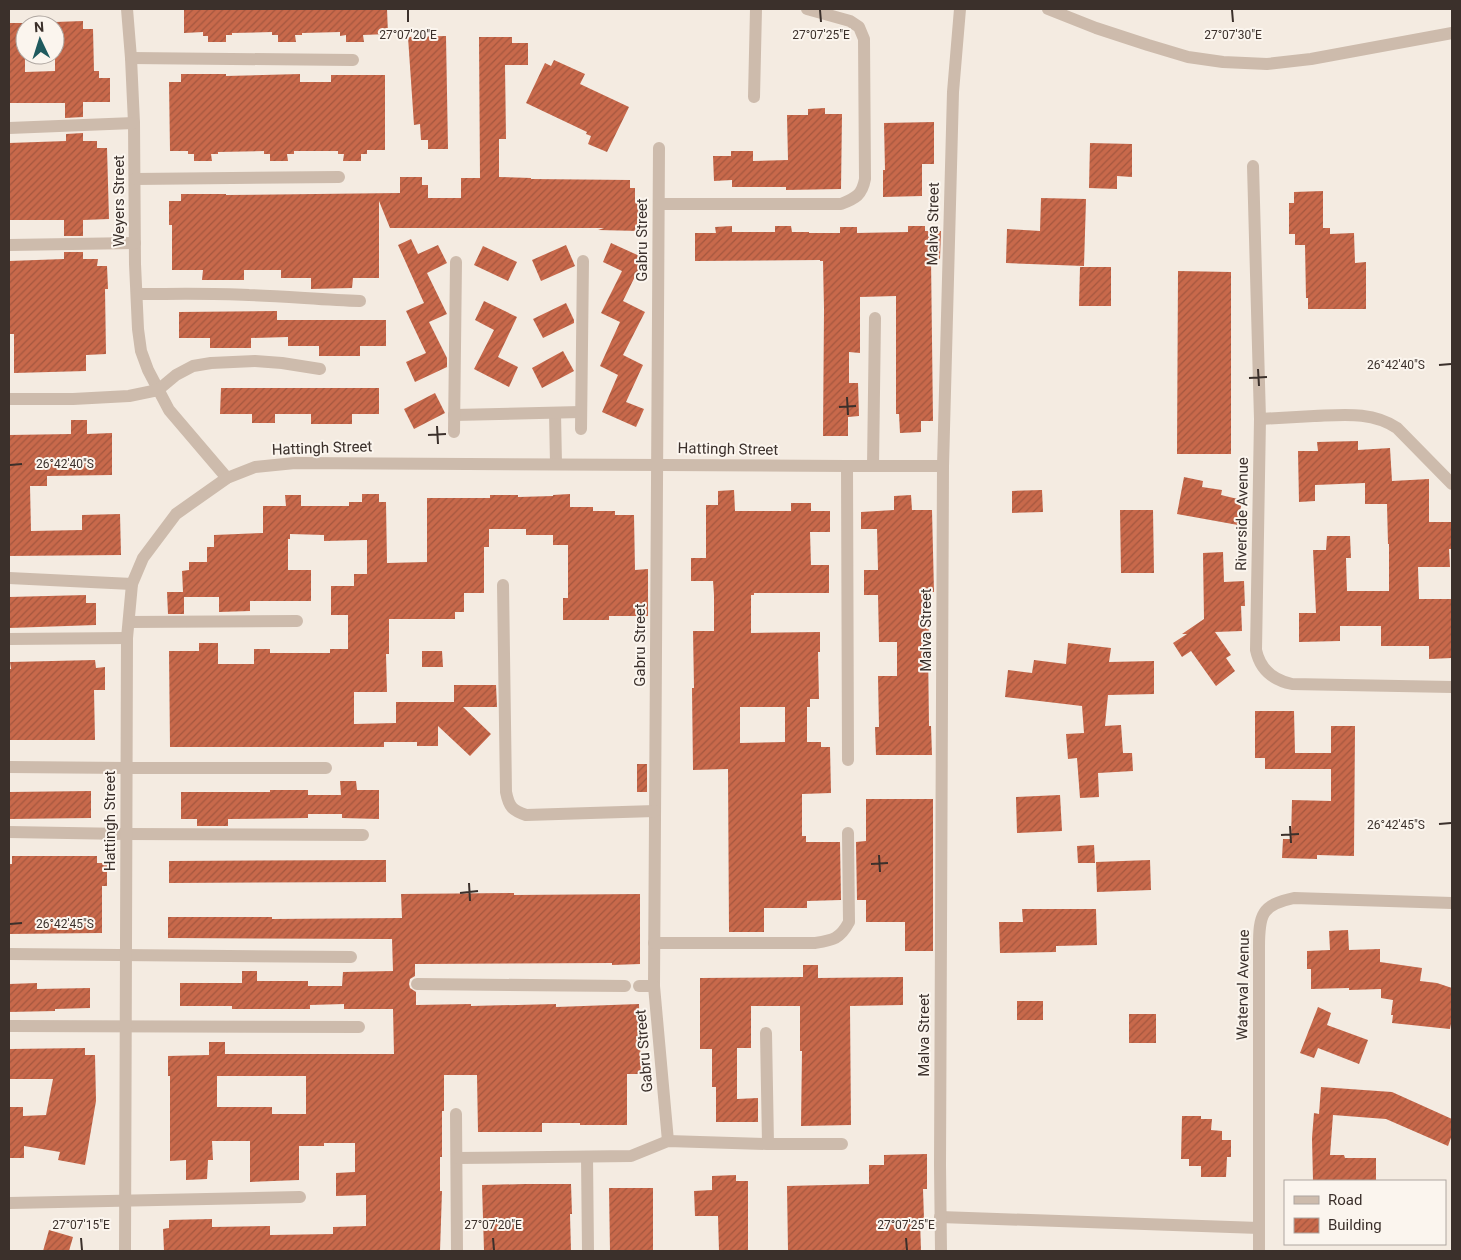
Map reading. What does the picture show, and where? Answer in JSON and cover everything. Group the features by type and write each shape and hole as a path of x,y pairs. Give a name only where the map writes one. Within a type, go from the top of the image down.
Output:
{"street":[{"name":"Weyers Street","path":"127,9 134,123 135,243 140,351 169,410 227,478"},
{"path":"754,97 756,9"},
{"path":"659,204 842,204 855,199 863,189 865,179 864,39 860,27 850,21 807,9"},
{"name":"Malva Street","path":"941,1251 943,466 952,92 960,9"},
{"path":"1048,9 1096,28 1148,45 1188,57 1223,62 1266,64 1311,59 1452,33"},
{"path":"131,58 353,60"},
{"path":"9,128 134,123"},
{"name":"Gabru Street","path":"659,148 654,986 668,1141"},
{"name":"Riverside Avenue","path":"1254,166 1260,419 1256,650 1260,662 1267,672 1276,679 1292,684 1452,687"},
{"path":"135,179 339,176"},
{"path":"9,245 135,243"},
{"path":"581,429 583,261"},
{"path":"454,432 456,262"},
{"path":"137,294 255,295 360,301"},
{"path":"873,466 875,318"},
{"path":"9,399 129,396 158,390 176,375 193,366 211,363 255,361 320,369"},
{"path":"454,415 581,412"},
{"path":"555,413 556,464"},
{"path":"1260,419 1350,415 1366,416 1389,422 1452,484"},
{"name":"Hattingh Street","path":"125,1251 127,638 132,584 144,558 176,514 227,478 255,468 295,463 943,466"},
{"path":"847,466 848,760"},
{"path":"9,578 132,584"},
{"path":"504,585 506,792 508,804 516,811 526,815 655,812"},
{"path":"129,622 297,621"},
{"path":"9,639 127,638"},
{"path":"9,767 326,768"},
{"path":"9,832 363,834"},
{"path":"654,943 815,943 831,940 844,933 849,922 848,833"},
{"name":"Waterval Avenue","path":"1259,1251 1259,938 1261,920 1264,914 1268,907 1274,903 1294,898 1452,903"},
{"path":"9,954 351,957"},
{"path":"417,984 625,986"},
{"path":"639,986 654,986"},
{"path":"9,1026 359,1027"},
{"path":"766,1033 768,1144"},
{"path":"456,1114 457,1251"},
{"path":"456,1158 631,1156 668,1141 842,1144"},
{"path":"587,1157 588,1251"},
{"path":"9,1203 300,1197"},
{"path":"940,1218 1259,1228"}],"building":[{"path":"387,9 388,34 363,35 364,42 346,42 346,35 340,36 340,32 302,33 302,35 295,35 296,42 278,42 278,35 272,35 272,32 232,33 232,35 226,35 226,42 208,42 208,36 203,36 203,32 184,33 184,10"},
{"path":"83,21 83,29 93,29 94,71 99,71 99,78 110,78 110,102 83,102 83,117 65,118 65,103 9,103 9,23 15,23 15,65 25,65 25,72 55,71 55,65 65,65 65,22"},
{"path":"446,36 448,149 428,149 428,140 421,140 420,124 414,125 408,37"},
{"path":"479,37 512,37 512,43 528,43 528,65 505,65 506,139 499,139 499,177 630,180 630,188 635,188 635,201 640,201 640,206 646,206 645,224 640,224 640,231 598,230 604,228 390,228 379,201 379,278 353,278 352,288 311,289 311,278 281,278 281,270 244,270 244,280 202,280 203,270 172,270 172,225 169,225 169,201 181,201 181,194 400,193 400,177 422,177 422,185 428,185 428,198 461,198 461,178 480,178"},
{"path":"554,60 585,74 580,84 629,107 607,152 588,144 591,136 586,134 587,132 526,103 545,63 551,66"},
{"path":"181,74 226,74 226,76 300,74 300,82 331,82 331,75 385,75 385,150 367,150 367,154 361,154 361,161 343,161 344,154 338,154 338,151 294,151 294,154 287,154 288,161 270,161 270,154 264,154 264,151 218,152 218,154 211,154 212,161 194,161 194,154 188,154 188,151 170,151 169,82 181,82"},
{"path":"825,108 825,114 842,114 841,189 786,190 786,187 732,187 732,180 714,181 713,156 731,156 731,151 753,151 753,161 788,160 787,115 808,115 808,109"},
{"path":"934,122 934,164 922,164 922,196 883,197 883,170 885,170 884,123"},
{"path":"83,133 83,141 97,141 97,148 107,148 109,219 83,220 83,236 64,236 64,220 9,220 9,143 66,141 66,134"},
{"path":"1090,143 1132,144 1132,177 1117,176 1117,189 1089,188"},
{"path":"1323,191 1323,228 1330,228 1330,234 1354,233 1355,263 1366,262 1366,309 1308,309 1305,245 1295,245 1295,234 1289,234 1289,203 1294,203 1294,192"},
{"path":"1041,198 1086,199 1084,266 1006,263 1007,229 1040,231"},
{"path":"732,226 732,232 775,232 775,226 791,226 792,232 809,233 840,233 840,227 857,227 857,233 908,232 908,226 925,226 925,231 941,231 940,259 931,259 933,421 921,421 921,432 900,433 899,414 896,414 896,296 860,297 860,353 849,352 849,383 858,383 859,416 848,417 848,436 823,436 823,261 695,261 695,233 716,233 715,227"},
{"path":"411,239 418,254 438,245 447,263 427,273 447,314 429,322 447,358 447,367 415,382 406,362 426,353 406,311 424,303 398,245"},
{"path":"611,243 644,258 623,301 645,312 623,355 643,365 626,402 644,409 636,427 602,412 618,375 600,366 620,322 601,313 622,271 603,262"},
{"path":"566,245 575,266 541,281 532,260"},
{"path":"483,246 517,262 508,281 474,265"},
{"path":"64,252 83,252 83,259 98,259 97,266 107,266 108,289 105,289 106,354 86,355 86,371 14,373 14,334 9,334 9,261 64,259"},
{"path":"1080,267 1111,267 1111,306 1079,306"},
{"path":"1178,271 1231,272 1231,454 1177,454"},
{"path":"484,301 517,317 498,357 518,367 509,387 474,369 494,330 475,320"},
{"path":"566,303 574,323 543,338 533,319"},
{"path":"277,311 277,320 386,320 386,346 360,346 360,356 319,356 319,346 288,346 288,337 251,338 251,348 210,348 210,338 179,338 179,312"},
{"path":"563,351 574,371 542,388 532,368"},
{"path":"221,388 379,388 379,414 352,414 352,424 311,424 311,414 275,414 275,423 252,423 252,414 220,414"},
{"path":"435,393 445,413 414,429 404,409"},
{"path":"71,420 87,420 87,434 112,433 112,475 47,476 47,486 30,486 31,531 82,530 82,515 120,514 121,555 9,556 9,435 71,434"},
{"path":"1358,441 1358,450 1390,448 1392,481 1429,479 1429,522 1452,522 1452,549 1449,549 1450,567 1418,567 1419,599 1451,599 1452,658 1429,659 1429,646 1381,646 1381,626 1340,626 1340,641 1299,642 1299,613 1316,613 1313,550 1326,550 1327,536 1350,536 1351,558 1346,558 1347,591 1389,591 1387,504 1365,504 1365,483 1315,485 1315,501 1299,502 1298,451 1318,451 1317,442"},
{"path":"1184,477 1203,481 1202,487 1222,490 1221,495 1242,500 1238,525 1177,514"},
{"path":"734,490 735,511 791,511 791,503 811,503 811,511 830,511 830,532 810,532 811,565 829,565 829,593 754,593 754,595 751,595 751,633 820,632 820,652 818,652 819,699 810,699 810,707 807,707 807,742 821,742 821,747 830,747 831,793 802,794 802,836 806,836 806,842 840,842 841,900 807,901 807,908 764,908 764,932 729,932 728,769 693,770 693,631 714,631 714,595 713,581 691,581 691,558 706,558 706,505 718,505 718,491","holes":["740,707 785,707 785,742 740,743"]},
{"path":"1042,490 1043,512 1012,513 1012,491"},
{"path":"362,494 379,494 379,502 386,502 387,563 427,562 427,498 490,498 490,495 518,495 518,497 570,494 570,507 593,507 593,511 615,511 615,515 634,515 635,570 648,569 648,616 609,616 609,620 563,620 563,598 568,598 568,545 553,545 553,535 526,535 526,529 489,529 489,547 484,547 484,593 464,593 464,612 455,612 455,619 389,619 389,654 386,654 387,692 354,692 354,724 396,723 396,702 454,702 454,685 496,685 497,707 463,707 491,734 470,756 438,726 438,746 417,746 417,742 384,742 384,747 170,747 169,651 199,651 199,643 218,643 218,664 254,664 254,649 270,649 270,653 330,653 330,649 348,649 348,615 331,615 331,586 354,586 354,574 367,574 367,540 324,541 324,535 290,534 290,539 288,539 288,570 311,570 311,601 250,601 250,611 219,612 219,597 184,597 184,614 168,614 167,592 183,592 182,571 189,570 189,562 207,562 207,547 214,547 214,535 263,533 263,506 286,506 285,495 301,495 301,506 349,506 349,502 362,502"},
{"path":"911,495 912,510 932,510 934,592 928,592 928,648 929,726 931,726 932,755 876,755 875,727 879,727 878,676 897,676 897,642 879,642 878,595 864,595 864,570 878,570 877,529 861,529 861,512 894,510 894,496"},
{"path":"1120,510 1153,510 1154,573 1121,573"},
{"path":"1223,552 1224,582 1244,581 1245,606 1241,606 1242,631 1215,632 1231,655 1226,658 1235,671 1216,686 1191,651 1182,657 1173,643 1187,634 1182,634 1204,619 1203,553"},
{"path":"86,595 86,603 96,603 96,625 9,628 9,597"},
{"path":"1068,643 1111,648 1109,662 1154,661 1154,694 1108,695 1105,726 1121,725 1123,753 1132,753 1133,771 1098,773 1099,797 1080,798 1077,758 1068,759 1066,734 1084,733 1082,706 1005,697 1008,670 1032,673 1034,660 1066,664"},
{"path":"422,651 442,651 443,667 422,667"},
{"path":"95,660 96,668 105,667 105,690 94,690 95,740 9,740 10,662"},
{"path":"1255,711 1294,711 1295,753 1331,753 1331,726 1355,726 1354,856 1317,855 1317,859 1282,858 1283,839 1291,839 1292,800 1331,801 1331,769 1265,769 1265,758 1255,758"},
{"path":"637,764 647,764 647,792 637,792"},
{"path":"340,781 356,781 357,790 379,790 379,819 342,818 342,814 308,814 308,818 228,819 228,826 197,826 197,819 181,819 181,792 308,790 308,795 341,795"},
{"path":"91,791 91,818 9,819 9,792"},
{"path":"1060,795 1062,831 1017,833 1016,797"},
{"path":"866,799 933,799 933,951 905,951 905,922 866,922 866,900 857,900 856,842 866,841"},
{"path":"1094,845 1095,863 1078,863 1077,846"},
{"path":"12,856 97,856 97,863 107,863 107,886 102,886 102,933 9,934 9,864 12,864"},
{"path":"386,860 386,882 169,883 169,861"},
{"path":"1150,860 1151,890 1097,892 1096,862"},
{"path":"401,894 640,894 640,964 415,964 415,976 410,979 409,984 410,988 416,992 416,1005 556,1004 556,1007 639,1004 641,1074 627,1074 627,1125 542,1123 542,1132 478,1132 477,1075 444,1075 442,1157 440,1157 440,1191 442,1191 440,1251 164,1251 163,1229 169,1228 169,1220 212,1219 212,1227 270,1226 270,1235 333,1234 333,1227 366,1226 366,1195 336,1196 336,1173 355,1172 355,1143 324,1143 324,1146 299,1146 299,1180 250,1182 250,1141 212,1141 213,1160 208,1160 207,1179 186,1180 186,1160 170,1161 170,1076 168,1076 168,1056 209,1055 209,1042 225,1042 225,1054 394,1054 393,1009 344,1009 344,1004 310,1005 310,1009 232,1009 232,1006 180,1006 180,983 242,983 242,971 257,971 257,981 308,981 308,986 342,986 343,972 393,971 392,939 168,938 168,917 272,917 272,919 402,918","holes":["217,1076 306,1076 306,1114 272,1114 272,1107 217,1107"]},
{"path":"1022,909 1096,909 1097,945 1056,946 1056,952 1000,953 999,922 1023,922"},
{"path":"1348,930 1349,950 1380,949 1380,962 1422,968 1420,981 1437,983 1452,988 1450,1029 1392,1023 1393,1000 1381,998 1381,989 1311,989 1311,969 1307,969 1307,951 1330,950 1329,931"},
{"path":"803,965 818,965 818,978 903,977 903,1005 850,1006 851,1125 801,1126 802,1051 800,1051 800,1006 751,1006 751,1048 737,1048 737,1099 758,1098 758,1122 716,1122 716,1087 712,1087 712,1049 700,1049 700,978 803,977"},
{"path":"37,983 37,989 90,988 90,1008 9,1012 9,984"},
{"path":"1017,1001 1043,1001 1043,1020 1017,1020"},
{"path":"1318,1007 1331,1013 1327,1025 1368,1040 1359,1064 1318,1048 1314,1058 1300,1053"},
{"path":"1129,1014 1156,1014 1156,1043 1129,1043"},
{"path":"85,1048 85,1055 95,1055 96,1101 85,1165 58,1160 60,1152 24,1146 24,1158 9,1158 9,1107 23,1107 23,1116 46,1115 53,1079 9,1079 9,1049"},
{"path":"1321,1087 1392,1092 1452,1119 1452,1135 1448,1146 1386,1119 1333,1115 1330,1155 1344,1155 1345,1158 1376,1158 1376,1180 1313,1180 1312,1138 1314,1113 1319,1114"},
{"path":"1182,1116 1201,1116 1201,1119 1212,1119 1211,1130 1222,1131 1222,1140 1231,1140 1231,1157 1227,1157 1226,1177 1201,1177 1201,1166 1189,1166 1189,1159 1181,1159"},
{"path":"927,1154 927,1189 923,1189 924,1219 920,1219 921,1251 788,1251 787,1186 869,1184 869,1165 884,1165 884,1155"},
{"path":"736,1175 736,1181 748,1181 748,1251 719,1251 718,1216 695,1216 694,1191 712,1190 712,1176"},
{"path":"571,1184 571,1251 484,1251 482,1185"},
{"path":"609,1188 653,1188 653,1251 610,1251"},
{"path":"49,1230 73,1237 69,1251 43,1251"}]}
